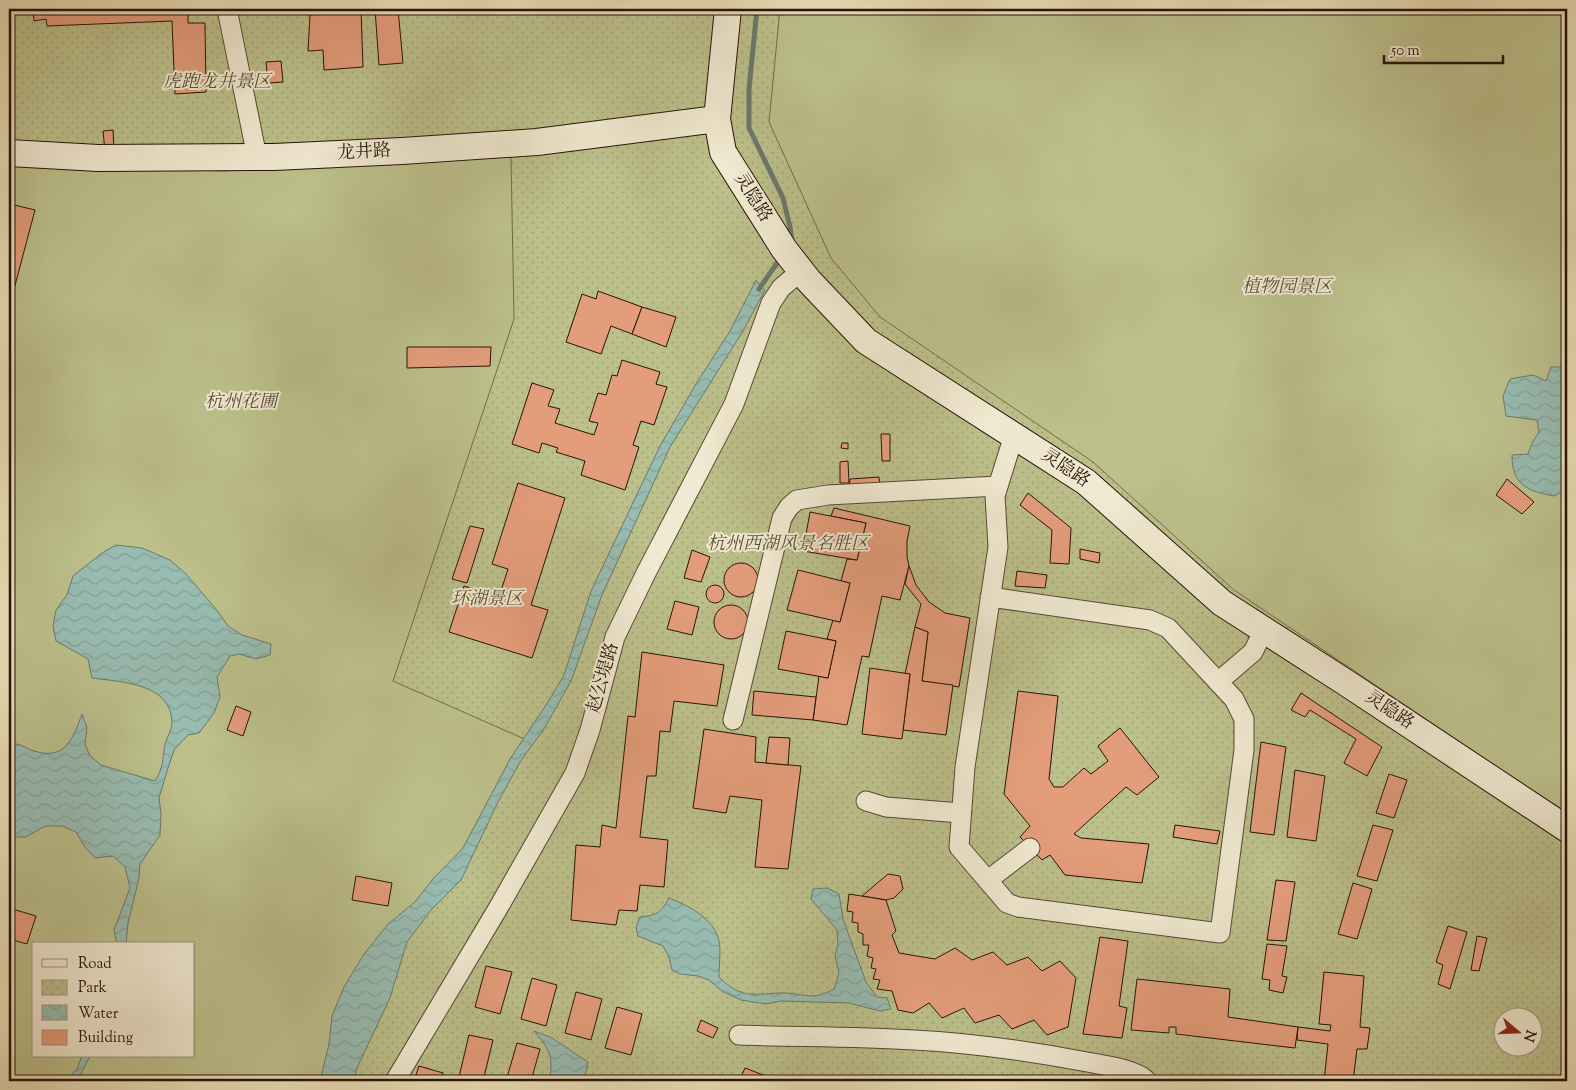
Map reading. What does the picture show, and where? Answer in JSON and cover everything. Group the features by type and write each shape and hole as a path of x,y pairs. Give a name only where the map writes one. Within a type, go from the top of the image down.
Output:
{"main road":[{"name":"灵隐路","path":"728,9 717,119 723,152 784,249 801,271 866,341 1086,482 1222,603 1567,829"},
{"name":"龙井路","path":"9,153 98,158 257,157 402,151 537,142 717,119"}],"street":[{"path":"227,9 257,157"},
{"name":"赵公堤路","path":"395,1081 497,910 575,773 590,730 615,637 646,573 734,404 771,303 781,288 801,271"},
{"path":"990,597 1150,620 1168,628 1234,699 1244,719 1244,750 1220,933 1018,907 1007,903 959,847 965,767 990,597 998,547 995,496 1014,435"},
{"path":"733,720 782,518 789,507 797,500 828,495 998,486"},
{"path":"1218,682 1253,652 1264,630"},
{"path":"866,801 886,807 961,813"},
{"path":"988,880 1030,848"},
{"path":"739,1035 913,1040 971,1044 1041,1053 1115,1067 1143,1077 1147,1081"}],"green space":[{"name":"环湖景区","path":"9,9 1567,9 1567,1081 9,1081"},
{"name":"植物园景区","path":"780,9 1567,9 1567,814 1234,590 1093,462 880,317 831,258 769,122"},
{"name":"杭州花圃","path":"511,157 514,319 393,681 529,741 444,886 363,984 333,1081 9,1081 9,161 222,171"}],"water":[{"path":"756,280 765,290 743,331 670,447 602,595 571,681 544,729 520,762 498,802 461,880 431,910 407,942 390,998 356,1070 355,1081 320,1081 329,1044 332,1016 344,987 364,954 388,924 415,902 433,879 463,848 510,759 564,675 591,591 660,446 730,331"},
{"path":"1551,367 1567,367 1567,489 1554,496 1529,489 1518,480 1512,455 1528,454 1539,432 1537,420 1506,416 1503,396 1510,379 1533,375 1546,381"},
{"path":"116,545 142,548 170,560 186,574 228,626 242,635 271,644 270,655 256,659 239,654 230,656 217,677 220,697 214,713 199,733 188,735 174,750 159,798 161,813 160,835 140,864 139,878 128,923 126,942 117,942 114,930 130,888 125,867 113,856 95,858 84,846 76,832 62,826 45,826 26,837 9,837 9,744 19,745 34,751 54,753 67,745 82,714 87,728 85,744 90,756 101,765 155,781 160,771 165,744 172,722 169,709 163,699 154,692 130,683 92,678 88,659 56,641 53,626 56,610 67,595 73,576 102,553"},
{"path":"827,888 839,894 843,919 866,982 877,997 887,998 891,1009 880,1011 849,1003 781,1001 766,1004 741,1000 722,991 709,980 698,976 680,974 672,970 669,957 663,946 638,936 636,927 640,917 658,912 669,898 700,914 712,926 720,945 719,977 727,985 735,990 750,994 820,995 834,989 839,973 835,956 838,944 837,930 811,899 813,889"},
{"path":"534,1031 552,1038 588,1062 584,1081 549,1081 551,1060 544,1043"},
{"path":"81,1058 89,1058 77,1081 65,1081 77,1069"}],"building":[{"path":"33,9 188,9 188,23 205,23 206,92 175,94 172,21 47,26 46,19 34,21"},
{"path":"320,9 361,9 363,67 324,70 323,50 308,51 310,15 320,14"},
{"path":"375,9 398,9 403,63 379,65"},
{"path":"281,61 283,82 268,83 266,62"},
{"path":"113,130 114,150 105,151 103,131"},
{"path":"10,204 35,210 13,293 9,292"},
{"path":"598,291 642,307 632,334 611,326 601,354 566,342 582,294 596,299"},
{"path":"642,307 676,317 666,347 632,334"},
{"path":"407,347 491,347 490,366 407,368"},
{"path":"622,360 660,372 656,384 667,387 654,425 641,421 633,445 639,447 625,490 581,475 585,461 556,452 558,448 542,443 539,453 512,444 532,383 554,390 548,406 560,409 555,423 594,435 598,423 589,421 598,393 606,395 612,375 617,376"},
{"path":"881,434 890,434 890,461 882,461"},
{"path":"842,443 848,443 848,449 841,448"},
{"path":"848,461 849,483 840,483 840,462"},
{"path":"879,477 880,487 849,488 850,479"},
{"path":"1507,479 1534,502 1522,514 1496,495"},
{"path":"518,483 565,498 531,605 548,610 532,658 449,632 464,586 499,597 508,569 492,564"},
{"path":"1028,493 1071,528 1069,564 1050,563 1052,530 1020,505"},
{"path":"834,508 910,526 907,541 909,566 900,600 882,596 869,657 862,656 847,725 813,720 819,676 828,678 836,641 827,639 833,620 840,622 850,583 841,581 847,559 857,560 866,523 831,516"},
{"path":"810,512 866,523 857,560 803,551"},
{"path":"470,526 484,529 467,583 452,579"},
{"path":"1080,549 1100,553 1099,563 1080,559"},
{"path":"692,550 710,557 701,582 684,578"},
{"path":"741,563 748,564 753,568 757,573 757,587 753,592 748,596 741,597 734,596 729,592 725,587 724,580 725,573 729,568 734,564"},
{"path":"909,566 916,585 929,602 945,613 970,618 959,687 922,681 928,632 915,627 921,604 905,584"},
{"path":"798,570 850,583 840,622 787,610"},
{"path":"1017,571 1047,575 1045,588 1015,586"},
{"path":"715,585 721,588 724,594 721,600 715,603 709,600 706,594 709,588"},
{"path":"675,601 699,607 692,635 667,629"},
{"path":"731,605 738,606 743,610 747,615 747,629 743,634 738,638 731,639 724,638 719,634 715,629 714,622 715,615 719,610 724,606"},
{"path":"915,627 928,632 922,681 953,685 946,735 903,730 910,674 905,674"},
{"path":"786,631 836,641 828,678 778,669"},
{"path":"642,652 724,665 717,706 674,701 670,732 660,731 656,776 647,776 640,837 668,840 664,887 640,885 637,911 619,910 616,925 571,920 576,845 600,847 602,825 616,828 628,716 635,717"},
{"path":"870,668 910,674 902,739 862,734"},
{"path":"754,691 816,697 813,720 752,715"},
{"path":"1018,691 1058,696 1049,779 1054,787 1063,787 1084,768 1091,774 1108,761 1098,746 1120,728 1159,777 1137,795 1126,787 1074,834 1081,838 1149,844 1142,883 1065,875 1050,855 1042,860 1020,837 1030,826 1004,794"},
{"path":"1301,693 1382,747 1367,776 1344,763 1356,739 1310,710 1305,717 1291,710"},
{"path":"236,706 251,712 243,736 227,730"},
{"path":"704,729 756,737 755,762 801,766 788,869 755,867 762,800 730,796 726,813 693,808"},
{"path":"769,737 790,738 788,765 766,763"},
{"path":"1261,742 1286,747 1274,835 1250,832"},
{"path":"1295,770 1325,776 1316,841 1287,837"},
{"path":"1389,774 1407,780 1394,818 1376,813"},
{"path":"1175,825 1220,831 1217,844 1173,837"},
{"path":"1373,825 1393,830 1377,881 1357,876"},
{"path":"888,874 900,876 903,889 894,898 886,900 862,896"},
{"path":"356,876 392,883 388,906 352,900"},
{"path":"1276,880 1295,882 1286,941 1267,940"},
{"path":"1353,883 1372,889 1357,939 1338,934"},
{"path":"849,894 886,900 896,931 892,935 899,953 935,959 955,948 972,960 993,952 1007,965 1028,957 1042,971 1060,961 1076,978 1068,1027 1047,1035 1034,1020 1012,1029 999,1015 975,1023 964,1008 942,1018 929,1003 913,1013 898,1010 892,991 877,989 880,980 873,979 876,969 871,968 873,958 867,956 869,945 863,945 863,934 858,932 858,923 852,922 853,912 847,911"},
{"path":"9,908 36,916 27,944 9,939"},
{"path":"1448,926 1467,932 1450,989 1438,984 1443,965 1436,962"},
{"path":"1477,936 1487,938 1479,971 1471,970"},
{"path":"1100,937 1128,941 1119,1006 1127,1008 1122,1038 1083,1034"},
{"path":"1267,944 1287,946 1282,976 1287,977 1283,993 1269,990 1270,980 1262,979"},
{"path":"486,966 512,972 500,1014 475,1007"},
{"path":"1324,972 1364,976 1360,1027 1370,1028 1367,1049 1357,1049 1353,1081 1324,1081 1328,1044 1297,1040 1298,1027 1330,1031 1331,1025 1319,1024"},
{"path":"532,978 557,985 546,1026 521,1019"},
{"path":"1137,979 1230,989 1228,1017 1298,1027 1295,1048 1176,1034 1176,1027 1169,1027 1169,1033 1131,1030"},
{"path":"576,992 602,999 591,1040 565,1033"},
{"path":"617,1007 642,1014 631,1055 605,1048"},
{"path":"701,1020 718,1028 713,1038 697,1031"},
{"path":"469,1035 493,1040 483,1081 458,1081"},
{"path":"517,1043 540,1049 531,1081 506,1081"},
{"path":"419,1066 443,1073 441,1081 414,1081"},
{"path":"745,1068 779,1081 739,1081"},
{"path":"596,1077 611,1081 594,1081"},
{"path":"907,1077 920,1081 906,1081"}],"waterway":[{"path":"757,9 749,89 749,128 783,198 792,241"},
{"path":"759,289 777,263"}],"park label":[{"name":"虎跑龙井景区","path":"217,83"},
{"name":"杭州西湖风景名胜区","path":"788,545"}]}
